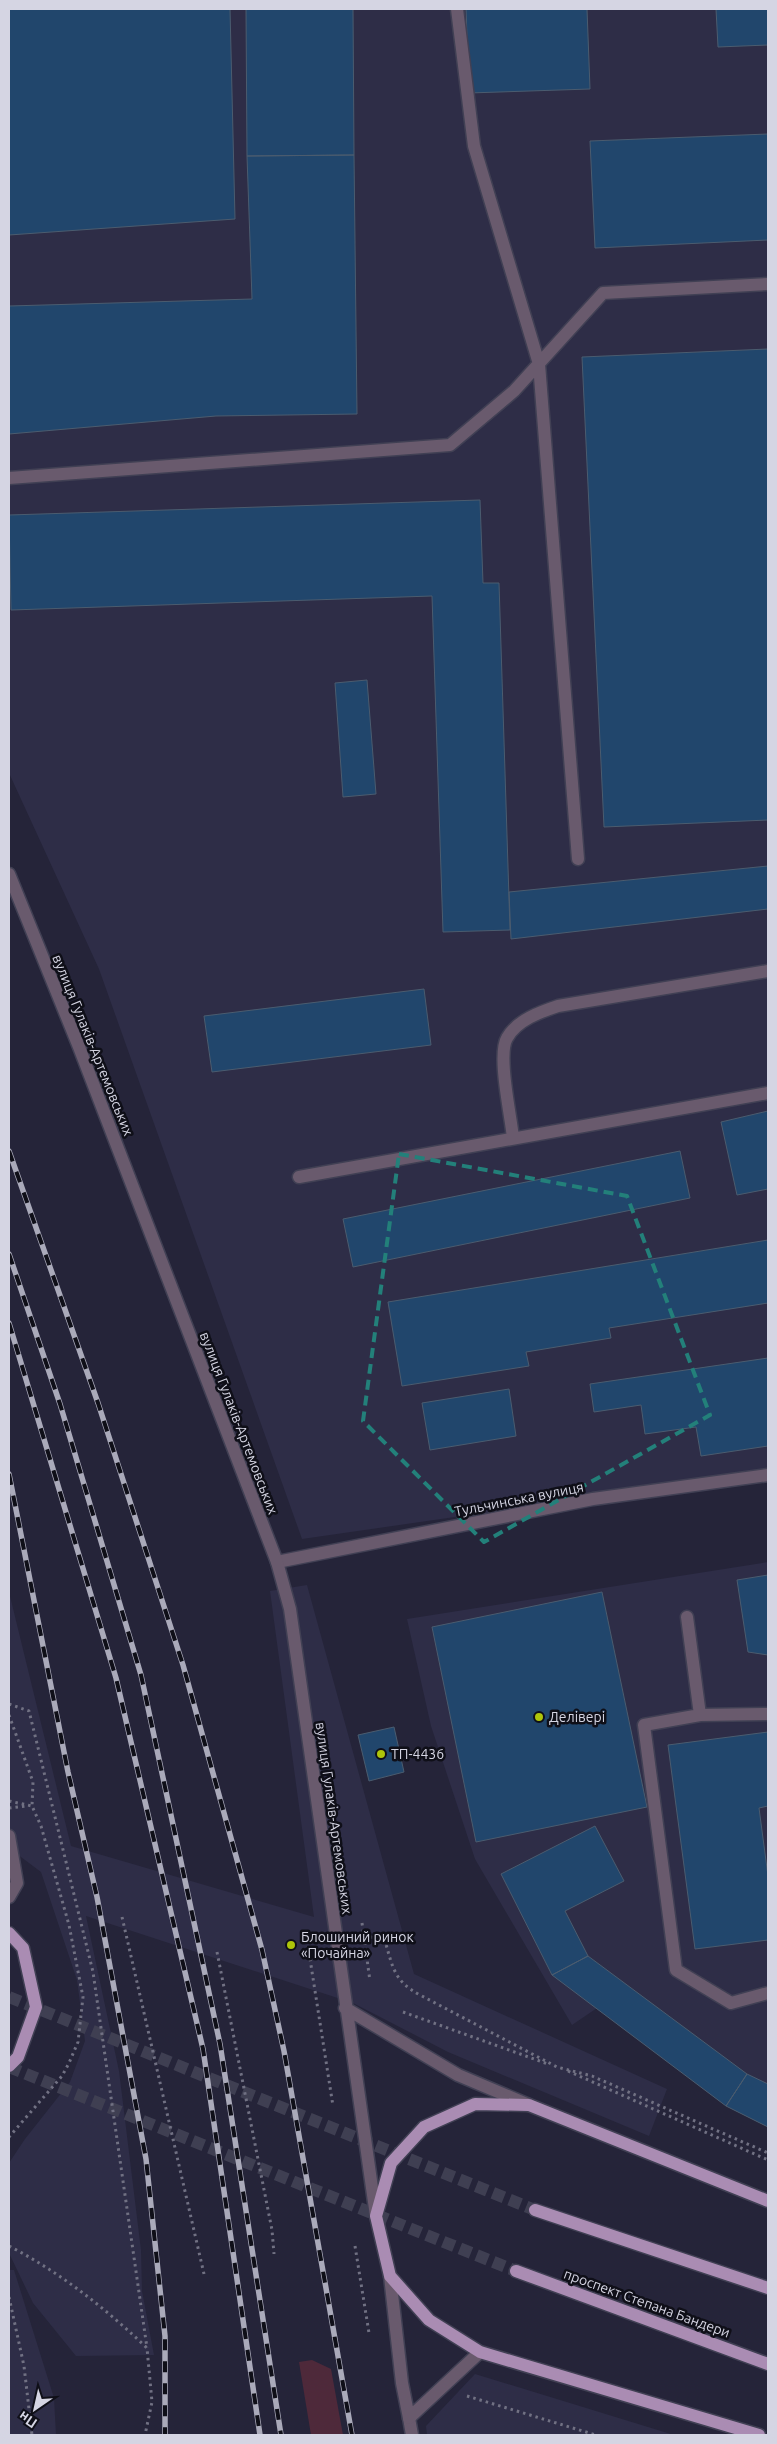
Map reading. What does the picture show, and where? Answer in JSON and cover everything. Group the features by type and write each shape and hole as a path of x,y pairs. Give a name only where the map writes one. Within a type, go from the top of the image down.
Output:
{"main road":[{"path":"9,1933 24,1948 36,2007 13,2061"},
{"path":"758,2435 745,2433 480,2352 429,2320 390,2276 376,2216 391,2162 424,2127 475,2104 529,2105 768,2201"},
{"path":"535,2210 768,2288"},
{"name":"проспект Степана Бандери","path":"516,2271 768,2364"}],"street":[{"path":"457,9 474,146 539,364 578,859"},
{"path":"9,478 450,444 514,391 603,292 768,284"},
{"name":"вулиця Гулаків-Артемовських","path":"9,874 79,1047 277,1562 290,1609 345,2008 376,2216"},
{"path":"513,1138 502,1052 507,1037 530,1016 558,1006 768,971"},
{"path":"299,1177 768,1093"},
{"name":"Тульчинська вулиця","path":"277,1562 593,1499 768,1475"},
{"path":"687,1617 700,1715"},
{"path":"768,1714 700,1715 644,1725 676,1970 731,2003 768,1993"},
{"path":"9,1836 17,1883 9,1897"},
{"path":"345,2008 458,2075 529,2105"},
{"path":"9,2076 13,2061"},
{"path":"390,2276 402,2383 412,2435"},
{"path":"409,2418 480,2352"}],"path":[{"path":"9,1704 29,1711 93,1972 147,2348 152,2402 145,2435"},
{"path":"9,1715 33,1782 32,1806 41,1826 69,1925 83,1997 78,2042 69,2063 62,2076 9,2137"},
{"path":"9,1802 32,1806"},
{"path":"9,1808 32,1806"},
{"path":"122,1917 204,2274"},
{"path":"370,1984 364,1935 385,1941 394,1969 404,1986 557,2067 592,2076 768,2153"},
{"path":"217,1952 272,2230 274,2254"},
{"path":"399,2010 557,2067 768,2160"},
{"path":"9,2246 41,2263 81,2290 147,2348"},
{"path":"9,2297 24,2366 32,2435"},
{"path":"440,2389 596,2435"}],"highlighted area":[{"path":"399,1154 627,1196 710,1415 484,1542 363,1421"}],"shaded area":[{"path":"9,9 768,9 768,1472 302,1539 99,969 9,773"},
{"path":"768,1562 768,2127 726,2106 597,2008 572,2025 475,1859 431,1726 407,1619"},
{"name":"Блошиний ринок «Почайна»","path":"307,1585 414,1974 667,2089 649,2136 448,2052 353,2003 86,1916 119,2071 141,2250 142,2291 154,2355 76,2356 33,2303 9,2253 9,2163 25,2139 70,2082 85,2041 77,1980 41,1872 9,1848 9,1592 71,1846 314,1917 270,1591"},
{"path":"9,2270 14,2270 54,2398 56,2435 9,2435"},
{"path":"312,2360 331,2369 343,2435 311,2435 299,2362"},
{"path":"475,2374 674,2435 427,2435 426,2426"}],"building":[{"path":"9,9 230,9 235,219 9,235"},
{"path":"246,9 353,9 354,155 247,156"},
{"path":"466,9 587,9 590,89 469,93"},
{"path":"716,9 768,9 768,45 718,47"},
{"path":"768,134 768,240 595,248 590,141"},
{"path":"354,155 357,414 216,416 9,434 9,306 252,299 247,156"},
{"path":"768,349 768,820 604,827 582,357"},
{"path":"480,500 483,583 499,583 510,930 443,932 432,596 11,610 9,515"},
{"path":"367,680 376,794 343,797 335,683"},
{"path":"768,866 768,909 511,939 509,892"},
{"path":"424,989 431,1045 212,1072 204,1016"},
{"path":"768,1111 768,1189 737,1195 721,1122"},
{"path":"680,1151 690,1198 353,1267 343,1219"},
{"path":"768,1240 768,1303 609,1328 611,1338 526,1352 529,1366 402,1386 388,1302"},
{"path":"768,1358 768,1446 701,1456 696,1427 645,1434 641,1405 594,1412 590,1384"},
{"path":"509,1389 516,1436 430,1450 422,1403"},
{"path":"768,1575 768,1655 748,1652 737,1580"},
{"name":"Делівері","path":"602,1592 647,1807 476,1842 432,1627"},
{"name":"ТП-4436","path":"394,1727 404,1772 369,1781 358,1735"},
{"path":"768,1732 768,1806 759,1808 768,1876 768,1940 695,1949 668,1745"},
{"path":"595,1826 624,1881 565,1911 588,1956 552,1975 501,1874"},
{"path":"588,1956 747,2074 726,2106 552,1975"},
{"path":"747,2074 768,2084 768,2127 726,2106"}],"tunnel":[{"path":"9,1997 535,2210"},
{"path":"9,2067 516,2271"}],"railway":[{"path":"9,1151 98,1403 183,1665 262,1950 284,2051 352,2435"},
{"path":"9,1254 60,1404 141,1675 220,2044 281,2435"},
{"path":"9,1323 116,1678 203,2049 260,2435"},
{"path":"9,1474 68,1772 97,1897 146,2159 165,2336 165,2435"}],"place":[{"name":"Делівері","path":"539,1717"},
{"name":"ТП-4436","path":"381,1754"},
{"name":"Блошиний ринок «Почайна»","path":"291,1945"}]}
